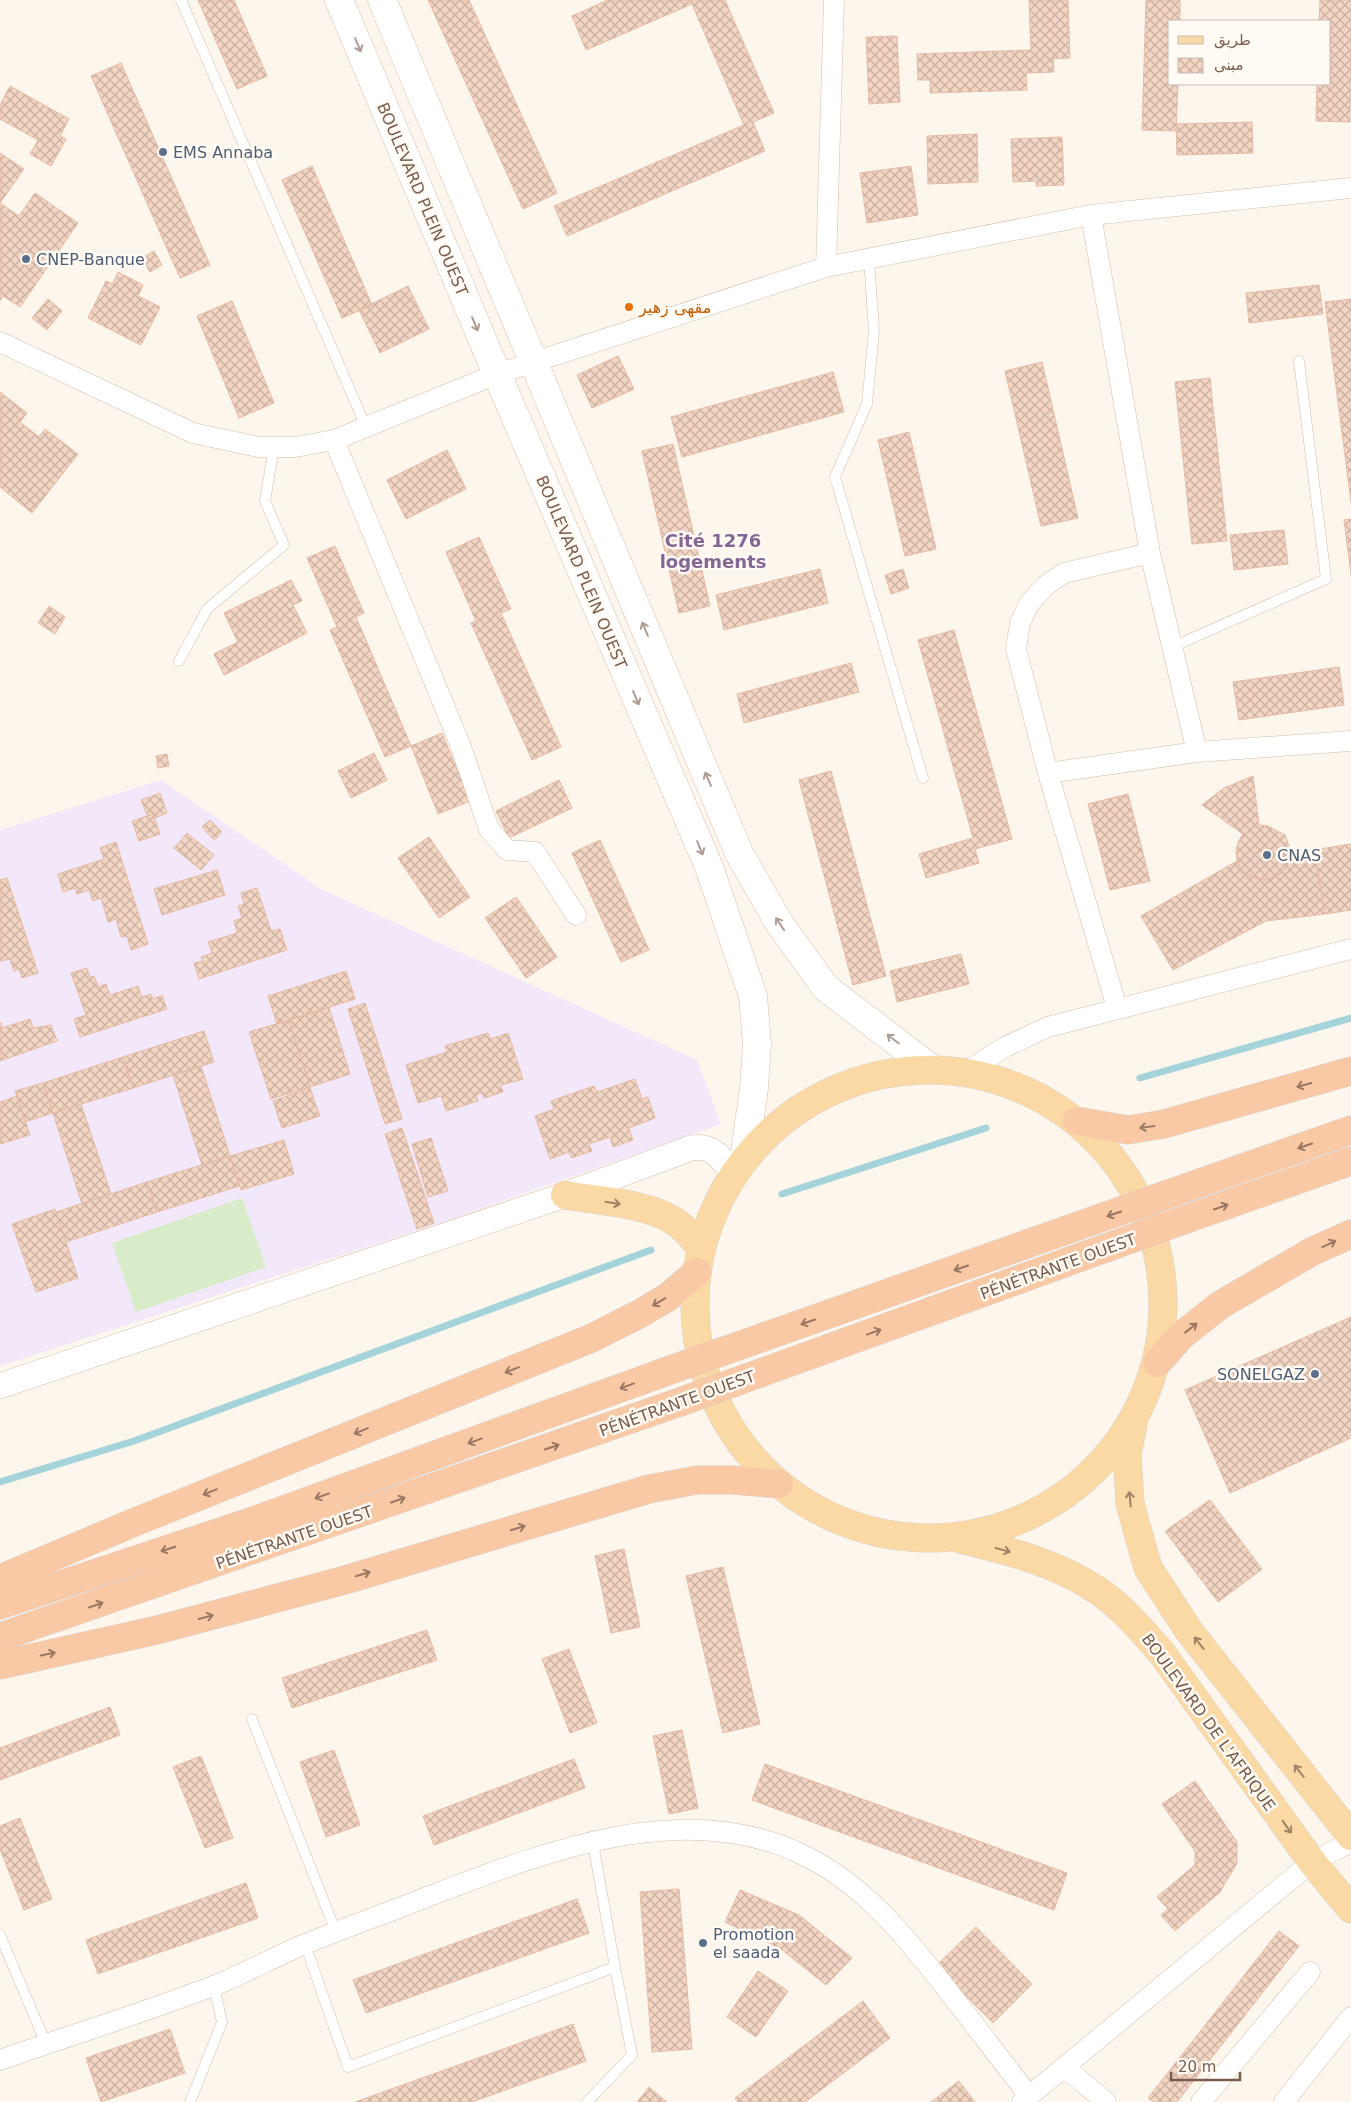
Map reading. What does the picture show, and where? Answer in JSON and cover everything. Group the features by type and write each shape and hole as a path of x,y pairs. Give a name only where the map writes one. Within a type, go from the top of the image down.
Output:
{"highway":[{"path":"1077,1121 1128,1130 1164,1124 1199,1116 1351,1071"},
{"name":"PÉNÉTRANTE OUEST","path":"0,1605 250,1522 673,1369 1351,1130"},
{"name":"PÉNÉTRANTE OUEST","path":"0,1637 680,1402 1351,1161"},
{"path":"1156,1363 1181,1336 1220,1305 1313,1251 1351,1234"},
{"path":"0,1579 135,1522 592,1338 668,1297 699,1260"},
{"path":"0,1664 157,1630 345,1580 649,1489 697,1480 731,1480 779,1484"}],"main road":[{"name":"BOULEVARD PLEIN OUEST","path":"339,0 709,867 753,996 757,1044 754,1088 738,1166"},
{"path":"382,0 739,853 778,923 826,988 932,1069"},
{"path":"932,1069 966,1072 1013,1084 1057,1107 1077,1121 1114,1160 1142,1206 1159,1256 1164,1310 1156,1363 1147,1392 1134,1419 1101,1464 1059,1500 1010,1524 956,1538 909,1538 862,1529 818,1510 779,1484 739,1440 711,1388 696,1331 699,1260 709,1222 738,1166 782,1120 827,1092 878,1074 932,1069"},
{"path":"565,1195 635,1207 661,1214 684,1228 699,1260"},
{"path":"1134,1419 1127,1453 1130,1504 1148,1568 1189,1631 1351,1836"},
{"name":"BOULEVARD DE L'AFRIQUE","path":"956,1538 1032,1558 1067,1572 1101,1592 1133,1621 1161,1652 1312,1862 1351,1909"}],"street":[{"path":"826,267 834,0"},
{"path":"0,342 193,433 258,447 295,447 334,440 497,374 826,267 1091,216 1351,188"},
{"path":"1091,216 1150,553 1197,752"},
{"path":"334,440 460,744 489,829 507,850 535,852 576,915"},
{"path":"1117,1008 1048,773 1016,649 1020,623 1029,604 1045,586 1064,573 1150,553"},
{"path":"1048,773 1197,752 1351,741"},
{"path":"966,1072 1026,1036 1071,1020 1351,949"},
{"path":"0,1386 565,1195 691,1148 700,1147 716,1152 738,1166"},
{"path":"0,2060 214,1986 305,1944 491,1873 566,1849 593,1843 636,1834 691,1829 746,1834 799,1853 854,1886 905,1936 1026,2099 1312,1862 1351,1842"},
{"path":"1201,2102 1310,1972"},
{"path":"1284,2102 1351,2017"},
{"path":"1064,2068 1106,2102"}],"lane":[{"path":"181,0 366,427"},
{"path":"869,259 874,331 867,404 834,477 923,778"},
{"path":"1172,647 1326,579 1299,361"},
{"path":"178,661 207,608 284,545 265,501 274,447"},
{"path":"252,1719 336,1932"},
{"path":"587,2102 632,2054 593,1843"},
{"path":"0,1936 46,2044"},
{"path":"305,1944 348,2067 615,1968"},
{"path":"190,2102 222,2022 214,1986"}],"shaded area":[{"path":"161,780 321,889 697,1060 721,1124 434,1225 0,1366 0,830"}],"green space":[{"path":"242,1198 266,1267 136,1312 112,1243"}],"building":[{"path":"198,0 234,0 267,76 237,89"},
{"path":"428,0 469,0 557,193 523,209"},
{"path":"608,0 725,0 774,113 753,122 765,151 567,236 554,206 744,125 692,4 586,50 572,16"},
{"path":"1029,0 1068,0 1070,58 1053,59 1054,72 1026,73 1027,90 930,93 930,80 918,80 917,54 1031,50"},
{"path":"1146,0 1180,0 1180,20 1168,20 1168,85 1178,85 1176,131 1142,130"},
{"path":"1320,0 1351,0 1350,122 1316,121 1317,85 1331,85 1331,20 1319,20"},
{"path":"897,36 900,102 869,104 866,37"},
{"path":"121,63 210,265 180,278 91,76"},
{"path":"10,86 69,119 60,136 66,139 51,166 30,154 38,140 0,119 0,105"},
{"path":"1252,122 1253,153 1177,155 1176,124"},
{"path":"977,134 978,182 928,184 927,136"},
{"path":"1062,137 1064,185 1036,186 1036,181 1013,182 1011,139"},
{"path":"0,153 24,169 0,203"},
{"path":"312,166 372,305 342,318 282,180"},
{"path":"911,166 918,215 867,223 860,173"},
{"name":"CNEP-Banque","path":"35,193 78,223 20,307 3,296 0,301 0,203 19,216"},
{"path":"154,251 162,265 150,272 142,258"},
{"path":"118,272 143,285 138,296 160,307 141,345 88,318 106,281 113,284"},
{"path":"1319,285 1323,314 1249,323 1246,293"},
{"path":"408,286 429,329 380,353 359,310"},
{"path":"48,299 62,311 47,330 32,318"},
{"path":"1351,299 1351,502 1325,302"},
{"path":"232,301 274,403 239,418 197,316"},
{"path":"618,356 634,389 592,408 577,375"},
{"path":"1042,362 1078,518 1041,526 1005,371"},
{"path":"833,372 844,412 682,457 671,417"},
{"path":"1210,378 1227,541 1192,544 1175,382"},
{"path":"0,392 27,413 20,422 39,437 45,429 78,454 32,513 0,487"},
{"path":"909,432 936,549 905,556 878,440"},
{"path":"673,444 710,606 679,613 642,451"},
{"path":"447,450 466,489 406,519 387,480"},
{"path":"1351,519 1351,574 1344,520"},
{"path":"1284,530 1288,564 1234,570 1230,535"},
{"path":"479,537 511,609 501,613 561,747 532,760 471,623 476,621 446,552"},
{"path":"335,546 364,613 356,617 411,746 385,757 330,630 337,627 307,558"},
{"path":"820,569 828,603 724,630 716,595"},
{"path":"903,569 909,588 891,594 885,575"},
{"path":"291,580 302,601 293,605 307,633 224,675 214,654 238,642 224,613"},
{"path":"49,606 65,617 55,634 38,623"},
{"path":"954,630 1012,839 975,849 979,863 926,878 919,854 973,838 918,640"},
{"path":"851,663 859,692 744,723 737,694"},
{"path":"1339,667 1344,705 1239,720 1233,682"},
{"path":"442,733 470,801 438,814 411,746"},
{"path":"374,753 387,780 351,798 338,771"},
{"path":"167,754 169,766 158,768 156,756"},
{"path":"831,771 886,976 853,985 799,780"},
{"path":"1253,776 1259,825 1268,826 1285,835 1291,852 1286,868 1273,879 1264,880 1248,875 1241,869 1237,861 1236,852 1238,842 1243,834 1202,805 1224,788"},
{"path":"559,780 572,808 509,838 496,811"},
{"path":"160,793 167,813 149,820 141,800"},
{"path":"1128,794 1150,881 1110,890 1088,804"},
{"path":"153,814 160,834 139,841 132,821"},
{"path":"210,820 222,832 214,840 202,827"},
{"path":"187,833 214,855 201,870 174,848"},
{"path":"429,837 470,897 439,918 398,858"},
{"path":"600,840 649,950 621,962 572,853"},
{"path":"116,842 148,944 131,950 127,936 121,937 116,919 108,922 101,898 93,901 89,890 77,894 75,888 63,892 58,874 104,859 100,848"},
{"path":"1351,844 1351,910 1325,914 1314,850"},
{"path":"1314,850 1325,914 1266,921 1173,970 1141,916 1237,861 1241,869 1248,875 1264,880 1273,879 1286,868 1291,852"},
{"path":"217,870 225,895 162,915 154,889"},
{"path":"7,878 38,973 22,978 19,969 14,971 10,959 1,961 0,959 0,880"},
{"path":"257,888 271,931 280,929 287,950 199,979 194,963 203,961 201,957 212,953 208,942 237,933 234,921 242,918 238,906 244,904 241,893"},
{"path":"516,897 557,957 526,978 485,918"},
{"path":"961,954 969,984 897,1002 890,971"},
{"path":"87,968 90,977 94,976 98,987 106,984 110,995 138,986 142,997 151,994 153,999 162,995 167,1009 80,1037 74,1019 86,1015 71,973"},
{"path":"346,971 355,999 277,1024 268,996"},
{"path":"365,1003 402,1119 385,1124 348,1009"},
{"path":"329,1007 350,1074 310,1087 289,1020"},
{"path":"30,1019 33,1028 51,1025 57,1041 0,1061 0,1022 2,1028"},
{"path":"289,1020 310,1087 271,1099 249,1032"},
{"path":"204,1031 214,1062 133,1088 123,1057"},
{"path":"488,1033 490,1039 508,1033 523,1079 501,1085 503,1092 484,1098 482,1093 476,1095 478,1101 446,1111 441,1096 418,1103 406,1065 447,1052 445,1046"},
{"path":"123,1057 133,1088 53,1113 43,1083"},
{"path":"201,1066 230,1156 202,1165 173,1075"},
{"path":"635,1079 642,1099 648,1097 655,1118 629,1128 633,1140 613,1147 610,1137 589,1144 592,1151 571,1158 569,1152 550,1159 535,1116 554,1109 551,1101 594,1086 597,1092"},
{"path":"43,1083 53,1113 25,1122 15,1091"},
{"path":"310,1088 320,1116 282,1128 273,1101"},
{"path":"17,1096 30,1135 0,1144 0,1102"},
{"path":"81,1104 111,1194 82,1204 53,1113"},
{"path":"402,1128 434,1223 417,1229 385,1134"},
{"path":"431,1138 448,1191 428,1197 412,1144"},
{"path":"284,1140 294,1174 241,1190 230,1156"},
{"path":"230,1156 239,1186 157,1212 147,1182"},
{"path":"147,1182 157,1212 66,1242 56,1212"},
{"path":"55,1209 78,1278 36,1292 12,1224"},
{"path":"1351,1317 1351,1438 1230,1493 1185,1390"},
{"path":"1210,1500 1262,1569 1218,1602 1165,1531"},
{"path":"624,1549 640,1627 611,1633 595,1556"},
{"path":"723,1567 760,1724 723,1733 686,1576"},
{"path":"427,1630 437,1660 292,1708 282,1678"},
{"path":"569,1649 597,1723 570,1733 542,1659"},
{"path":"110,1707 120,1735 0,1780 0,1748"},
{"path":"682,1730 698,1808 669,1814 653,1736"},
{"path":"334,1750 360,1825 326,1837 300,1762"},
{"path":"201,1756 233,1838 205,1848 173,1767"},
{"path":"574,1759 585,1788 434,1845 423,1816"},
{"path":"765,1764 1067,1873 1054,1910 752,1800"},
{"path":"1195,1781 1237,1842 1237,1863 1220,1892 1175,1931 1161,1915 1168,1909 1157,1897 1195,1865 1195,1851 1162,1804"},
{"path":"20,1818 52,1899 24,1910 0,1849 0,1826"},
{"path":"246,1883 258,1918 98,1974 86,1940"},
{"path":"679,1889 692,2049 652,2052 640,1892"},
{"path":"740,1890 799,1915 852,1958 826,1985 781,1949 725,1922"},
{"path":"577,1899 589,1933 366,2013 353,1980"},
{"path":"976,1927 1032,1984 993,2023 936,1966"},
{"path":"1279,1931 1299,1946 1177,2102 1154,2102 1148,2098"},
{"path":"758,1971 788,1991 756,2037 727,2017"},
{"path":"863,2001 890,2038 805,2102 738,2102 735,2098"},
{"path":"573,2024 586,2061 472,2102 355,2102"},
{"path":"170,2029 185,2073 101,2102 86,2058"},
{"path":"959,2081 975,2102 931,2102"},
{"path":"649,2087 667,2102 637,2102"}],"waterway":[{"path":"1140,1078 1351,1018"},
{"path":"782,1194 986,1128"},
{"path":"0,1482 134,1441 651,1250"}],"place":[{"name":"EMS Annaba","path":"163,152"},
{"name":"CNEP-Banque","path":"26,259"},
{"name":"مقهى زهير","path":"629,307"},
{"name":"CNAS","path":"1267,855"},
{"name":"SONELGAZ","path":"1315,1374"},
{"name":"Promotion el saada","path":"703,1943"}],"district":[{"name":"Cité 1276 logements","path":"713,551"}]}
